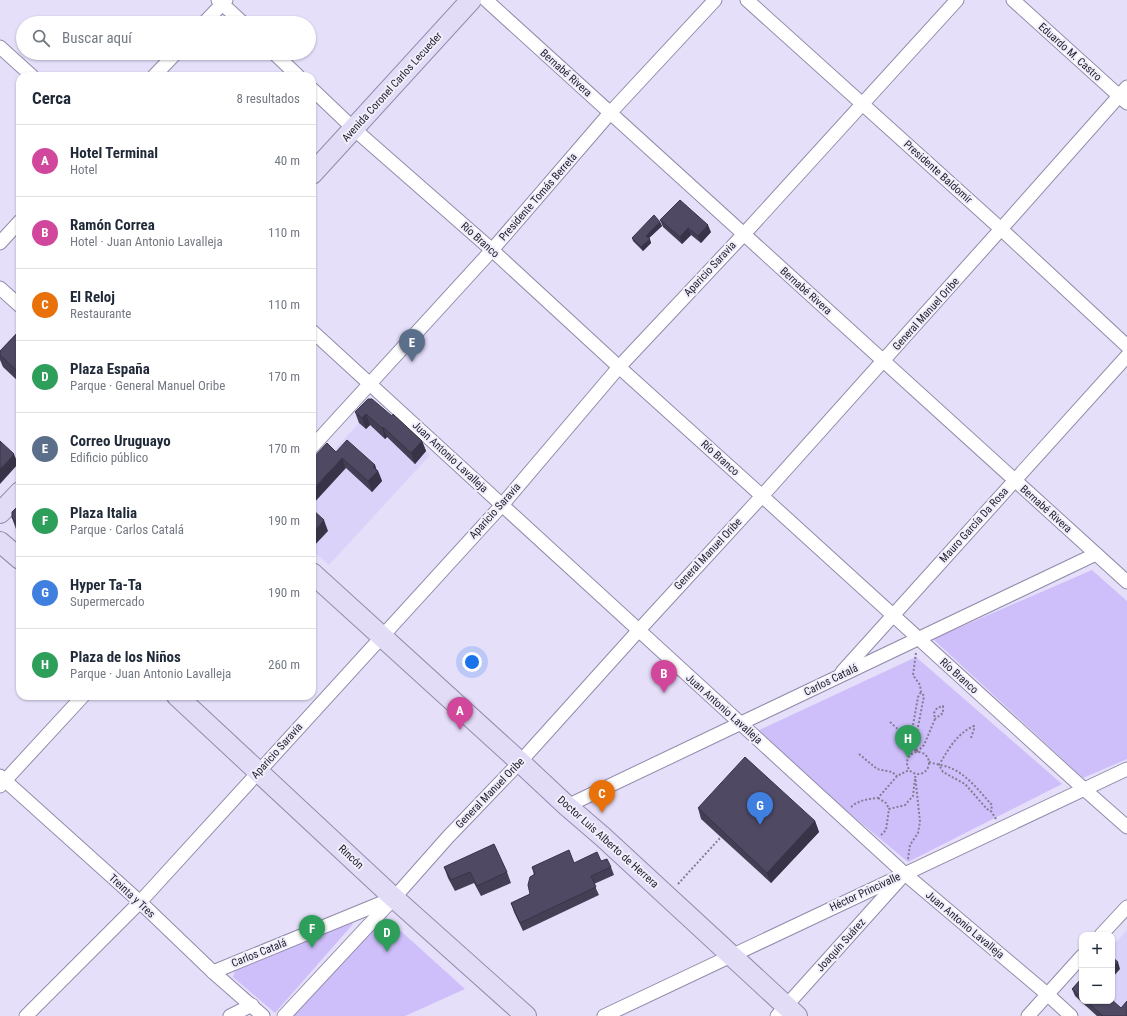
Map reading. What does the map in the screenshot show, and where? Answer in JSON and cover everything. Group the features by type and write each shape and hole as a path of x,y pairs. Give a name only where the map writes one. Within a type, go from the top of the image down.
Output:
{"main road":[{"name":"Avenida Coronel Carlos Lecueder","path":"316,170 471,0"},
{"path":"0,513 16,496"},
{"path":"0,542 16,556"},
{"name":"Doctor Luis Alberto de Herrera","path":"316,577 732,956 786,1013"},
{"name":"Rincón","path":"181,700 394,898 526,1016"}],"street":[{"name":"Bernabé Rivera","path":"486,0 1127,582"},
{"name":"Presidente Tomás Berreta","path":"316,443 492,250 610,113 716,0"},
{"name":"Presidente Baldomir","path":"747,0 1002,230 1127,346"},
{"name":"Aparicio Saravia","path":"26,1016 140,902 502,505 619,367 744,234 957,0"},
{"name":"Eduardo M. Castro","path":"1013,0 1124,95"},
{"path":"210,16 222,1 236,16"},
{"path":"0,47 28,72"},
{"path":"158,72 169,60"},
{"path":"281,60 294,72"},
{"name":"Río Branco","path":"316,93 354,129 492,250 1084,789 1127,826"},
{"name":"General Manuel Oribe","path":"284,1016 394,898 448,837 520,762 1124,95"},
{"path":"0,244 16,226"},
{"path":"0,288 16,302"},
{"name":"Juan Antonio Lavalleja","path":"316,335 905,874 1071,1016"},
{"name":"Mauro García Da Rosa","path":"838,676 1127,356"},
{"name":"Carlos Catalá","path":"567,806 1096,554"},
{"path":"2,781 79,700"},
{"name":"Héctor Princivalle","path":"604,1016 1127,769"},
{"name":"Treinta y Tres","path":"2,781 140,902 213,972 263,1016"},
{"name":"Joaquín Suárez","path":"786,1013 905,874"},
{"name":"Carlos Catalá","path":"213,972 394,898"},
{"path":"1104,932 1127,907"},
{"path":"1028,1016 1079,959"},
{"path":"230,1016 252,1005"}],"path":[{"path":"917,752 916,737 924,696 921,692 920,685 913,675 918,638"},
{"path":"921,692 918,697 910,742 917,752 924,753 927,756 929,762 928,769 925,772 915,774 909,770 908,759 910,755 917,752 924,746 935,719 934,713 937,708 943,706 944,713 935,719"},
{"path":"890,722 901,732 911,734"},
{"path":"939,765 954,741 967,728 974,726 971,738"},
{"path":"859,754 877,769 892,772 897,776"},
{"path":"929,762 953,769 973,784 992,805 991,811"},
{"path":"939,765 943,772 965,784 987,809 991,811 1002,828"},
{"path":"878,798 897,776 909,770"},
{"path":"889,809 905,805 913,796 915,774"},
{"path":"905,874 910,845 918,833 920,822 915,774"},
{"path":"842,816 855,804 862,800 878,798 886,802 889,809 886,830 873,845"},
{"path":"676,885 721,837"}],"shaded area":[{"path":"372,409 397,425 430,455 329,565 316,554 316,470"},
{"path":"1092,570 1127,601 1127,759 1083,778 933,639"},
{"path":"916,657 1062,784 908,862 753,733"},
{"path":"383,915 465,989 405,1016 291,1016"},
{"path":"351,922 353,924 275,1013 233,977 235,971"},
{"path":"1127,930 1127,1016 1097,1016 1084,1004 1115,1004 1115,944"}],"building":[{"path":"680,200 708,225 698,236 688,228 680,237 660,220"},
{"path":"654,215 660,222 646,236 650,239 641,247 632,238"},
{"path":"16,334 16,370 0,355 0,351"},
{"path":"368,399 372,399 392,416 393,414 422,441 411,453 383,427 382,428 366,414 362,418 355,412"},
{"path":"347,440 375,465 373,467 378,471 368,481 342,458 316,486 316,455 327,443 336,452"},
{"path":"0,441 14,454 0,469"},
{"path":"16,508 16,522 12,518 12,512"},
{"path":"316,513 324,520 316,529"},
{"path":"745,757 815,821 767,873 698,808"},
{"path":"494,844 507,872 477,886 470,872 451,880 444,867"},
{"path":"569,850 574,863 597,852 601,861 607,859 611,867 591,876 596,887 520,923 511,903 530,894 528,885 530,877 535,874 532,867"},
{"path":"1079,981 1079,995 1072,989"},
{"path":"1127,1001 1127,1016 1103,1016 1089,1004 1115,1004 1115,1003 1121,1008"}],"place":[{"name":"Correo Uruguayo","path":"412,362"},
{"name":"Ramón Correa","path":"664,693"},
{"name":"Hotel Terminal","path":"460,730"},
{"name":"Plaza de los Niños","path":"908,758"},
{"name":"El Reloj","path":"602,813"},
{"name":"Hyper Ta-Ta","path":"760,825"},
{"name":"Plaza Italia","path":"312,948"},
{"name":"Plaza España","path":"387,952"}]}
